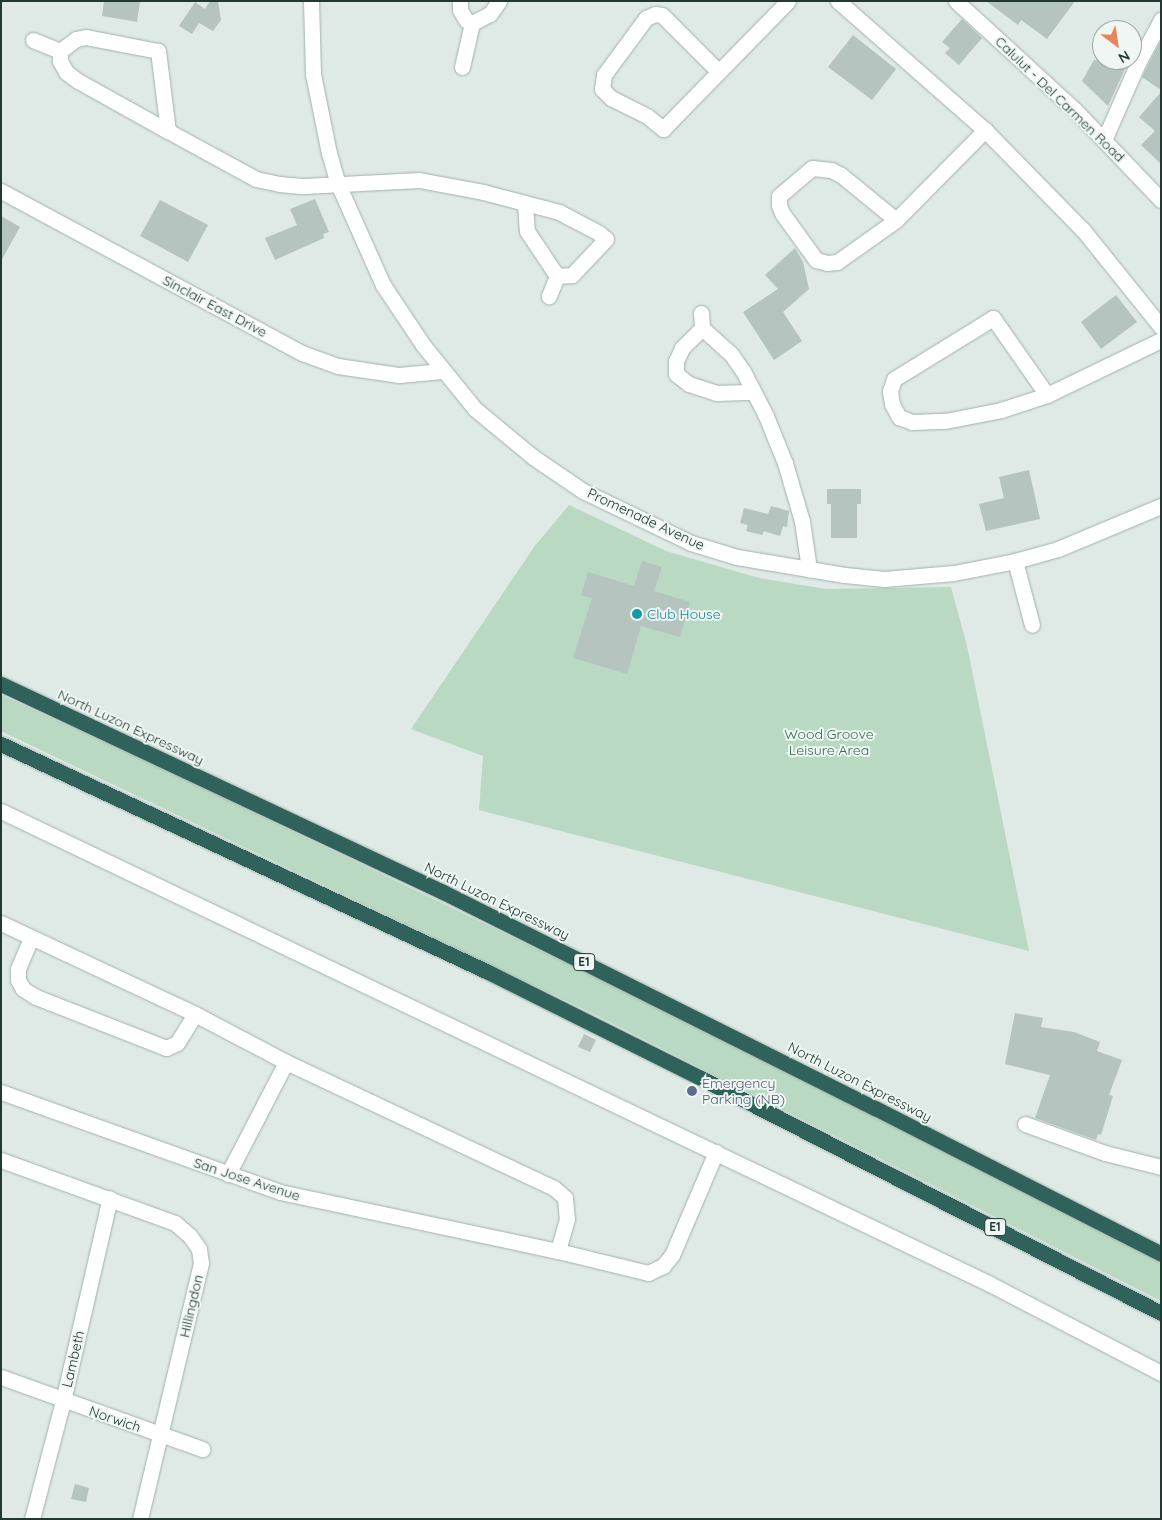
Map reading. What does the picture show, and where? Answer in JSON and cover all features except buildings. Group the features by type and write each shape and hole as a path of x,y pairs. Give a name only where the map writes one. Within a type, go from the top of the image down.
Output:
{"highway":[{"name":"North Luzon Expressway","path":"1,684 443,892 866,1103 1161,1254"},
{"name":"E1","path":"1,744 488,972 708,1081 1161,1313"}],"street":[{"name":"Promenade Avenue","path":"311,1 313,74 320,117 338,184 383,285 412,331 442,371 475,409 504,435 583,491 691,543 737,557 884,579 954,573 1015,560 1058,548 1161,506"},
{"path":"460,1 460,10 466,20 472,23"},
{"path":"472,23 490,14 499,1"},
{"path":"718,71 662,15 655,14 646,18 604,75 602,89 611,98 647,116 663,129 788,1"},
{"path":"838,1 984,130 1083,230 1161,327"},
{"name":"Calulut - Del Carmen Road","path":"956,1 1030,67 1161,200"},
{"path":"1104,140 1138,63 1161,20"},
{"path":"462,67 472,23"},
{"path":"60,51 76,39 86,37 158,51 168,131"},
{"path":"33,40 60,51"},
{"path":"60,51 60,61 66,72 78,81 256,178 279,184 338,184 419,180 483,192 559,212 600,233 606,239 572,275 557,276"},
{"path":"896,220 841,175 831,170 812,168 779,196 779,205 782,213 816,260 827,264 837,262 896,220 984,130"},
{"name":"Sinclair East Drive","path":"1,190 302,353 338,366 399,375 442,371"},
{"path":"525,204 527,231 557,276"},
{"path":"549,296 557,276"},
{"path":"1047,395 992,318 894,379 890,391 892,404 899,417 912,422 945,421 1001,410 1047,395 1161,340"},
{"path":"753,392 716,393 669,376 682,348 702,321 731,354 743,371 753,392 785,463 802,521 809,569"},
{"path":"1015,560 1032,625"},
{"path":"1,811 990,1284 1161,1373"},
{"path":"1,923 195,1014 286,1062 554,1188 564,1198 567,1219 558,1252"},
{"path":"31,938 18,969 18,980 23,988 36,997 166,1048 177,1043 195,1014"},
{"path":"228,1174 286,1062"},
{"name":"San Jose Avenue","path":"1,1092 280,1192 648,1273 663,1266 672,1255 716,1152"},
{"path":"1025,1124 1105,1153 1161,1166"},
{"name":"Hillingdon","path":"1,1160 175,1223 203,1247 201,1263 140,1519"},
{"name":"Lambeth","path":"32,1519 63,1401 110,1198"},
{"name":"Norwich","path":"1,1378 202,1449"}],"green space":[{"name":"Wood Groove Leisure Area","path":"569,505 666,551 759,578 826,589 951,587 967,646 1029,951 479,810 483,756 411,729 534,547"},
{"path":"1,695 159,767 616,987 1051,1203 1161,1260 1161,1301 598,1016 1,731"}],"place":[{"name":"Club House","path":"637,614"},
{"name":"Emergency Parking (NB)","path":"692,1091"}]}
